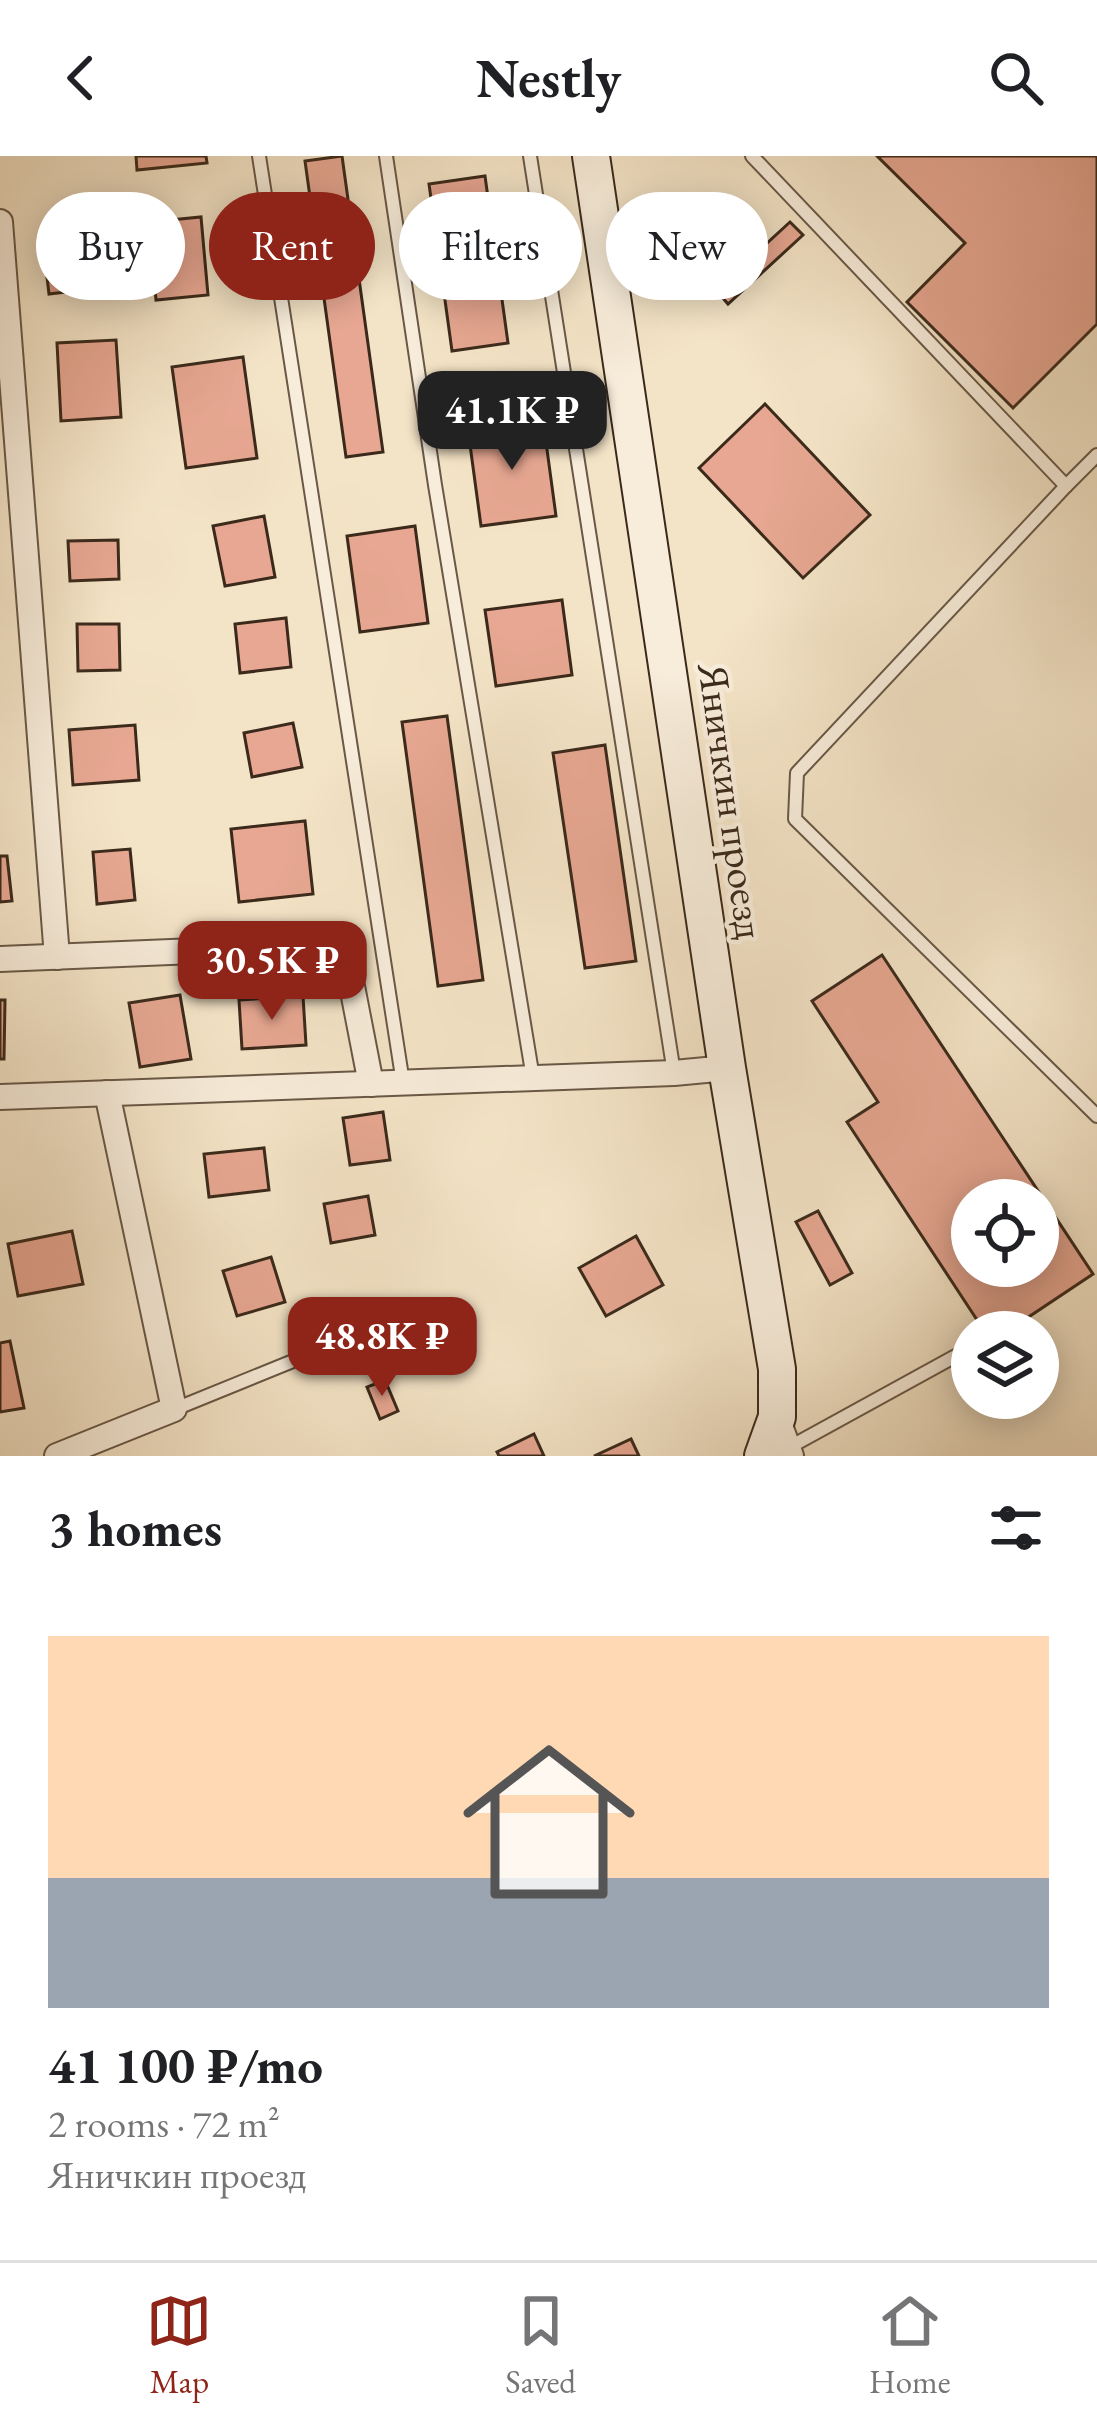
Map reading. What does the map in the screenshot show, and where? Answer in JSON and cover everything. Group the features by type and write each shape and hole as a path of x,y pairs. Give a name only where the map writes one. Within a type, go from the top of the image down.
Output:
{"street":[{"name":"Яничкин проезд","path":"591,156 727,1068 777,1369 780,1444"},
{"path":"0,221 57,957"},
{"path":"0,959 344,945 371,1084"},
{"path":"0,1097 727,1068"},
{"path":"57,1456 174,1409 107,1093"}],"lane":[{"path":"259,156 403,1083"},
{"path":"386,156 438,508 533,1078"},
{"path":"530,156 674,1073"},
{"path":"752,156 1066,486"},
{"path":"1097,455 797,773 795,819 1097,1117"},
{"path":"174,1409 426,1307"},
{"path":"780,1444 951,1358"}],"building":[{"path":"136,156 206,156 207,163 137,170"},
{"path":"342,156 347,192 309,192 305,161"},
{"path":"877,156 1097,156 1097,324 1013,408 907,302 965,243"},
{"path":"485,176 487,192 430,192 429,184"},
{"path":"201,217 208,295 185,297 185,219"},
{"path":"790,222 803,235 768,267 768,242"},
{"path":"324,300 362,300 383,452 346,457"},
{"path":"445,300 502,300 508,343 452,351"},
{"path":"116,340 121,417 61,421 57,343"},
{"path":"243,357 257,458 186,468 172,367"},
{"path":"765,404 870,515 803,578 699,468"},
{"path":"543,420 556,516 481,526 468,430"},
{"path":"264,516 275,577 225,586 213,526"},
{"path":"415,526 428,623 360,632 347,536"},
{"path":"118,540 119,579 70,581 68,541"},
{"path":"562,600 572,675 496,686 485,610"},
{"path":"286,618 291,667 240,673 235,624"},
{"path":"77,624 119,624 120,670 78,671"},
{"path":"447,716 483,980 438,986 402,722"},
{"path":"293,723 302,767 252,777 244,733"},
{"path":"135,725 139,780 73,785 69,730"},
{"path":"605,745 636,961 585,968 553,753"},
{"path":"305,821 313,894 239,902 231,829"},
{"path":"130,849 135,900 97,904 93,852"},
{"path":"0,856 7,856 12,901 0,902"},
{"path":"882,955 1030,1179 951,1179 951,1280 847,1122 878,1102 812,1001"},
{"path":"180,995 191,1059 140,1067 129,1003"},
{"path":"303,996 306,1045 242,1049 239,1000"},
{"path":"0,1000 5,1000 4,1059 0,1059"},
{"path":"383,1112 390,1160 350,1165 343,1118"},
{"path":"264,1148 269,1190 209,1197 204,1154"},
{"path":"368,1196 375,1235 331,1243 324,1204"},
{"path":"818,1211 852,1273 830,1285 796,1222"},
{"path":"1059,1223 1093,1274 1038,1311 971,1311 955,1287 1059,1287"},
{"path":"72,1231 83,1284 18,1296 8,1244"},
{"path":"636,1236 663,1285 606,1316 579,1268"},
{"path":"271,1257 285,1302 237,1316 223,1271"},
{"path":"433,1323 448,1347 425,1360 410,1336"},
{"path":"10,1341 24,1408 0,1412 0,1343"},
{"path":"385,1380 398,1411 380,1419 367,1387"},
{"path":"534,1434 544,1456 499,1456 497,1452"},
{"path":"631,1439 639,1456 594,1456"}]}
